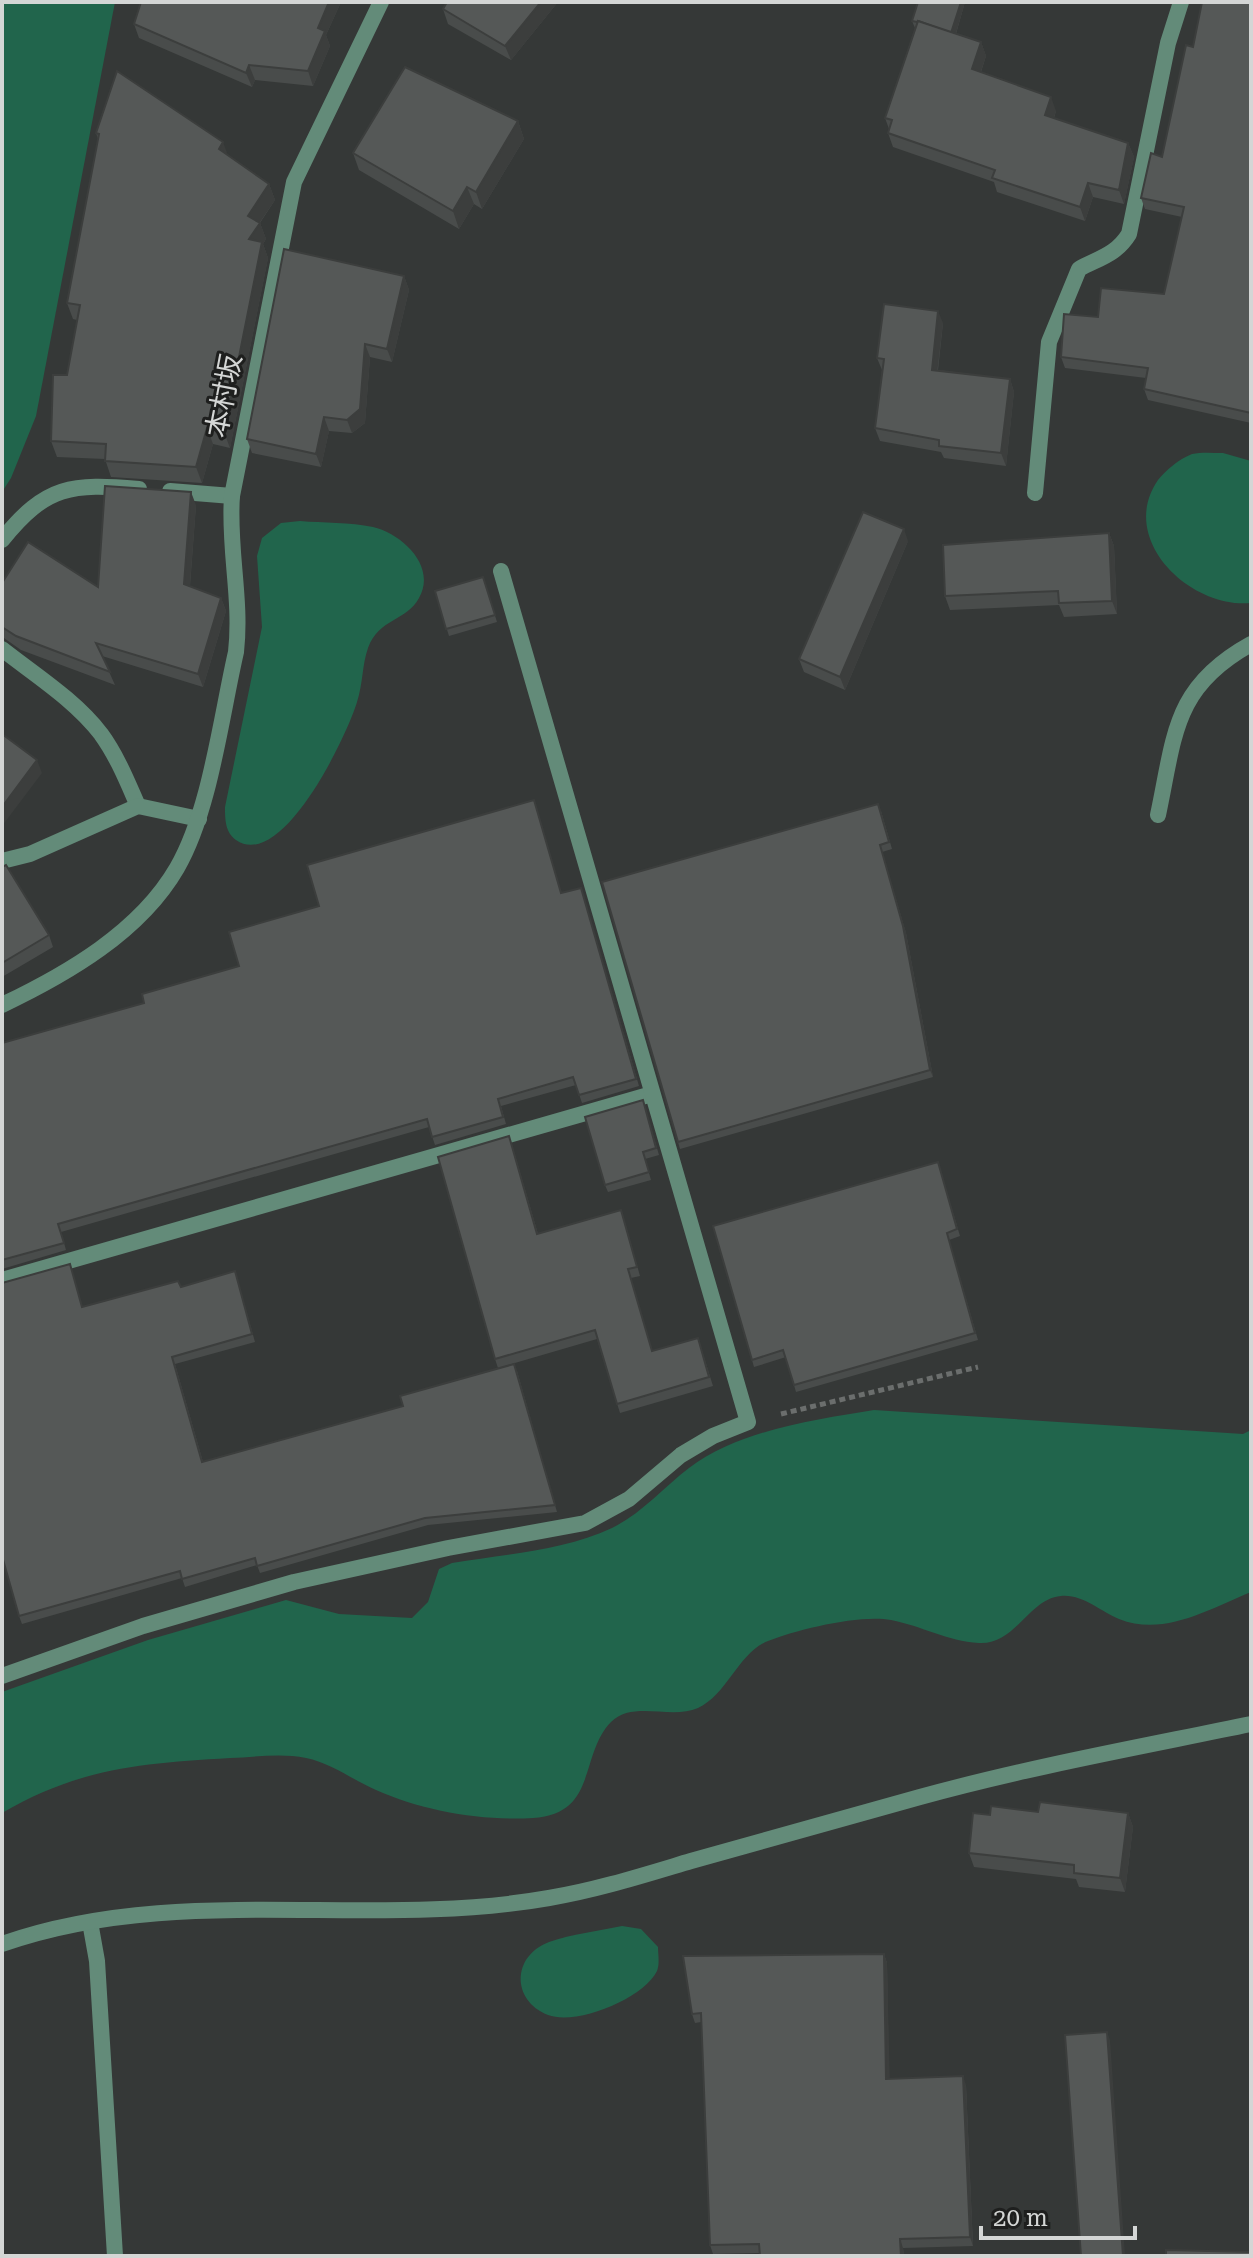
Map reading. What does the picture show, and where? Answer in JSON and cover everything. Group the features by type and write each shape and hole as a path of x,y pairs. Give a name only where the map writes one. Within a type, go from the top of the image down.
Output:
{"street":[{"name":"本村坂","path":"2,1005 101,948 143,912 177,868 199,819 240,625 232,496 294,182 363,33 381,2"},
{"path":"1035,493 1049,342 1079,269 1109,256 1121,247 1129,234 1168,43 1181,2"},
{"path":"2,540 40,500 74,486 232,496"},
{"path":"2,1676 143,1626 294,1582 448,1548 585,1523 629,1499 681,1455 713,1436 748,1422 501,571"},
{"path":"1158,815 1178,721 1194,688 1220,661 1251,644"},
{"path":"2,649 75,707 100,733 119,763 138,806"},
{"path":"2,861 58,843 138,806 199,819"},
{"path":"2,1280 652,1094"},
{"path":"2,1944 90,1922 243,1909 396,1912 458,1909 550,1898 990,1779 1251,1724"},
{"path":"90,1922 97,1961 115,2256"}],"path":[{"path":"748,1422 978,1367"}],"green space":[{"path":"2,2 115,2 36,416 11,478 2,492"},
{"path":"1223,453 1251,461 1251,603 1228,602 1205,595 1184,582 1166,566 1153,546 1147,525 1148,502 1165,472 1192,454"},
{"path":"281,523 355,524 384,531 414,553 423,574 423,586 414,606 373,638 366,654 351,719 310,796 273,837 254,845 232,837 226,825 225,807 262,627 257,556 262,538"},
{"path":"874,1410 1243,1434 1251,1430 1251,1592 1186,1619 1153,1625 1119,1619 1084,1601 1061,1596 1039,1605 1013,1630 992,1642 956,1639 878,1619 830,1624 781,1636 758,1647 717,1693 698,1708 676,1712 630,1712 611,1722 594,1750 578,1795 568,1806 554,1814 533,1818 493,1818 433,1809 376,1790 315,1760 278,1756 168,1762 112,1770 58,1786 2,1813 2,1692 148,1640 286,1600 339,1614 412,1618 428,1602 439,1569 452,1563 534,1551 593,1536 623,1522 689,1468 731,1444 778,1428"},
{"path":"622,1926 641,1929 658,1947 657,1971 639,1991 608,2007 575,2017 548,2015 527,1999 522,1989 523,1967 537,1949 567,1937"}],"building":[{"path":"141,2 329,2 318,28 325,31 308,71 249,65 246,73 134,24"},
{"path":"447,2 541,2 505,46 443,9"},
{"path":"918,2 961,2 951,33 912,21"},
{"path":"1202,2 1251,2 1251,413 1144,389 1148,368 1061,357 1064,314 1098,317 1101,288 1164,294 1184,207 1141,198 1151,153 1162,157 1186,45 1193,47"},
{"path":"918,21 981,42 972,69 1051,97 1045,115 1128,143 1119,190 1088,183 1080,207 992,178 995,170 888,133 892,120 885,118"},
{"path":"405,67 518,121 476,192 467,187 453,211 353,153"},
{"path":"117,71 223,142 219,149 269,184 248,216 260,223 249,239 262,242 224,432 207,428 196,467 105,461 106,444 51,441 53,375 67,375 80,305 67,303 99,134 96,133"},
{"path":"284,249 404,276 387,349 365,344 360,409 347,420 324,417 316,454 247,439"},
{"path":"884,304 938,311 932,370 1010,379 1001,453 939,446 939,440 875,428 884,359 877,358"},
{"path":"105,486 191,492 184,584 221,598 198,674 96,643 110,672 16,636 2,627 2,583 28,542 98,587"},
{"path":"863,512 904,529 840,677 799,659"},
{"path":"1109,533 1112,601 1059,603 1058,591 945,596 943,545"},
{"path":"483,577 495,615 446,629 435,591"},
{"path":"2,734 37,760 2,807"},
{"path":"534,800 561,893 581,888 636,1079 579,1095 573,1077 498,1099 503,1117 432,1137 427,1119 58,1224 64,1243 2,1260 2,1043 144,1003 142,994 239,966 229,932 319,906 307,865"},
{"path":"878,804 889,842 880,845 903,926 930,1070 678,1142 602,882"},
{"path":"6,865 49,935 2,963 2,867"},
{"path":"643,1100 656,1148 643,1152 649,1172 605,1185 585,1117"},
{"path":"509,1136 537,1234 621,1210 637,1267 628,1269 652,1351 698,1338 709,1377 617,1404 595,1330 495,1359 438,1157"},
{"path":"938,1162 957,1229 947,1233 975,1333 794,1385 783,1350 752,1360 713,1226"},
{"path":"70,1264 82,1307 178,1281 181,1287 235,1271 252,1334 172,1357 202,1462 403,1406 400,1396 514,1364 555,1505 425,1518 257,1566 255,1558 182,1579 180,1571 19,1616 2,1556 2,1283"},
{"path":"1040,1802 1128,1813 1120,1878 1074,1873 1074,1865 969,1853 973,1813 990,1815 991,1806 1038,1812"},
{"path":"884,1954 886,2079 963,2076 970,2237 900,2239 901,2256 760,2256 759,2244 710,2245 701,2013 692,2014 683,1956"},
{"path":"1107,2032 1123,2256 1081,2256 1065,2035"},
{"path":"1166,2250 1251,2252 1251,2256 1166,2256"}]}
